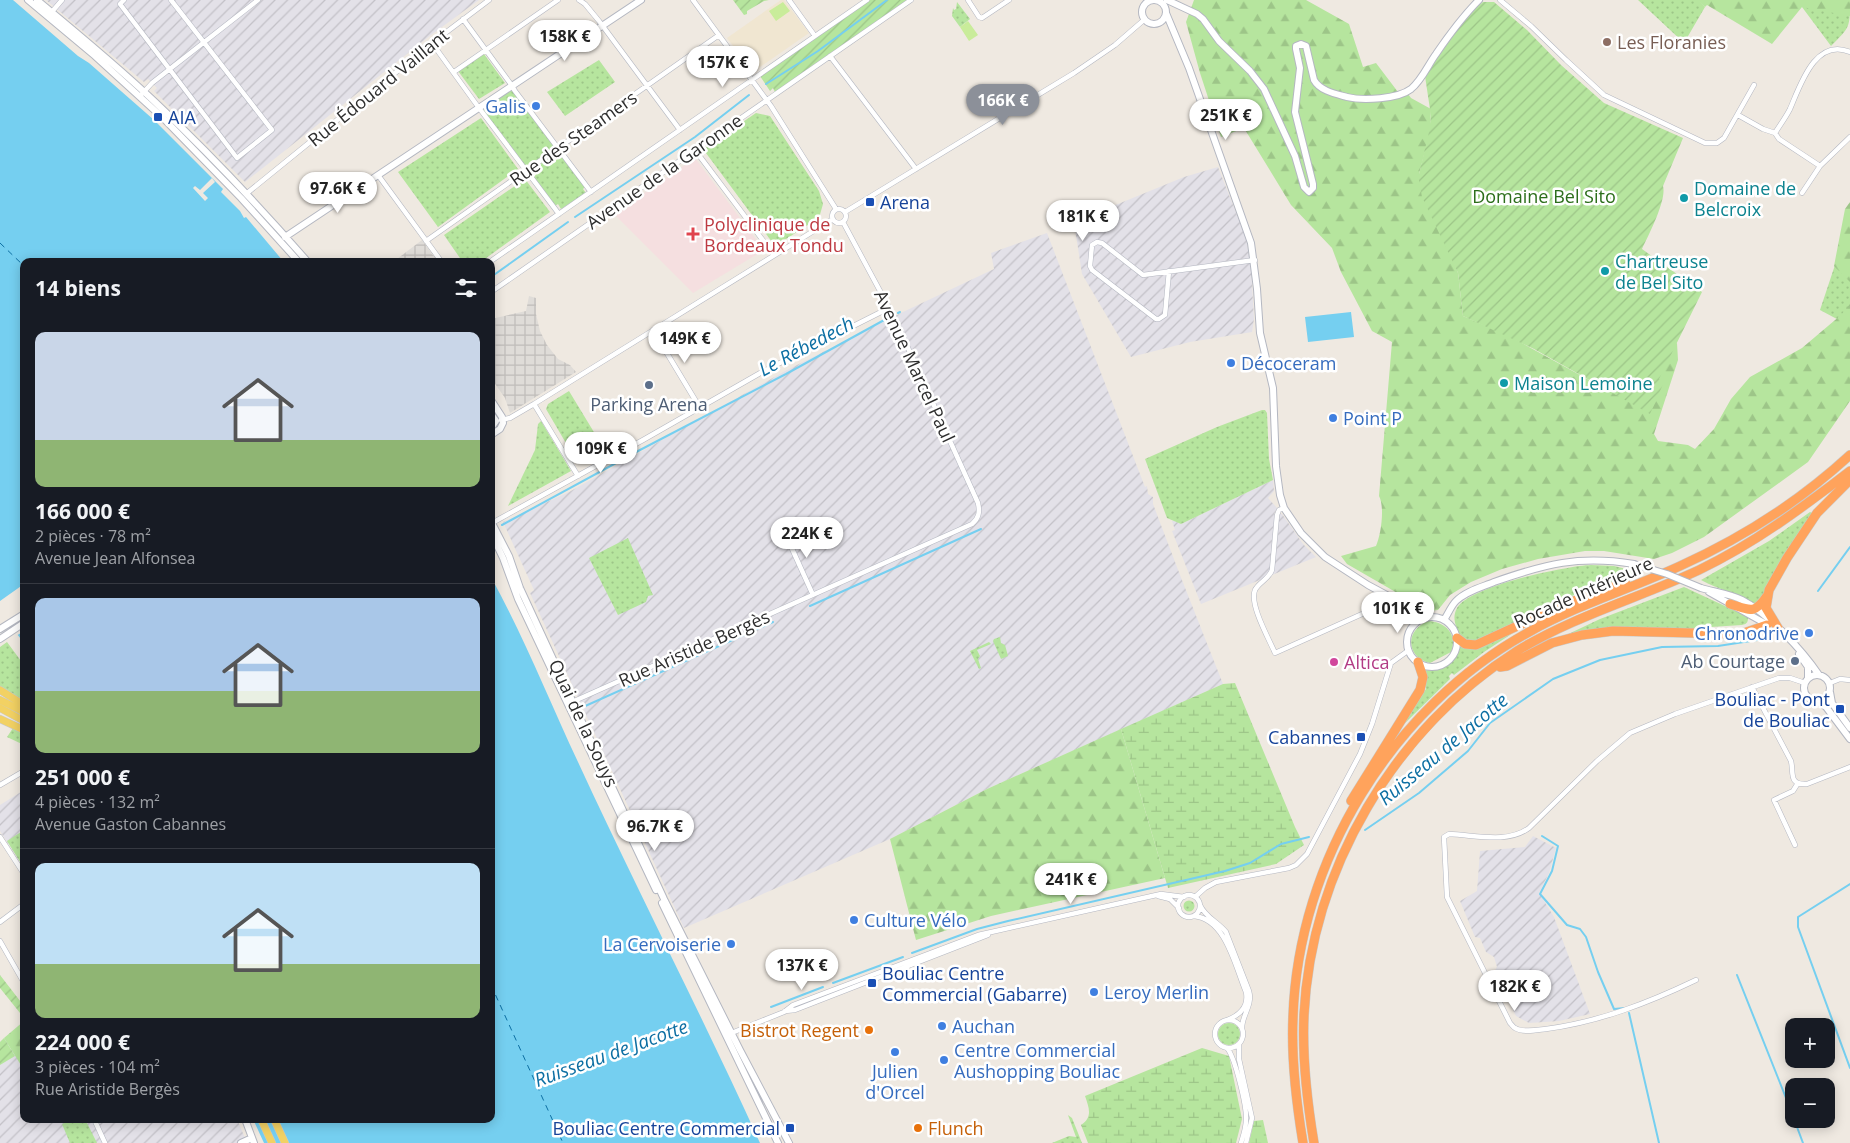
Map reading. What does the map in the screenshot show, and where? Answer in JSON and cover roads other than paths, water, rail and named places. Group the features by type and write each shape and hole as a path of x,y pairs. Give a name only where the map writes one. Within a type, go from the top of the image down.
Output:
{"highway":[{"name":"Rocade Intérieure","path":"1303,1143 1292,1055 1294,999 1303,939 1313,902 1342,829 1376,772 1405,734 1443,695 1484,661 1513,641 1567,612 1678,567 1722,546 1801,496 1850,455"},
{"path":"1314,1143 1308,1104 1304,1053 1304,1015 1313,944 1323,907 1340,859 1371,801 1413,742 1464,691 1517,651 1572,623 1692,573 1743,547 1808,504 1850,471"},
{"path":"1730,604 1749,610 1756,609 1767,595 1787,558 1816,513 1850,480"},
{"path":"1457,638 1465,644 1476,645 1572,602 1621,584 1633,585"},
{"path":"1767,595 1767,611 1778,628"},
{"path":"1495,667 1507,666 1552,643 1582,634 1613,631 1739,633 1752,631 1767,625"},
{"path":"1330,856 1340,827 1355,794 1420,690 1423,677 1418,662"}],"main road":[{"path":"28,0 49,14 142,94 163,118 304,258"},
{"path":"37,0 49,14"},
{"path":"284,246 285,237 641,0"},
{"path":"1173,30 1158,23 1151,23 1145,19 1143,12 1144,3 1156,0 1162,3 1166,11 1189,68 1250,237 1254,260 1260,333 1273,388 1276,466 1284,508 1288,517 1301,533 1324,557 1368,585 1395,599 1415,624"},
{"path":"1167,0 1180,5 1203,19 1219,41 1264,89 1295,156 1304,187 1310,192 1313,184 1295,112 1300,68 1296,46 1301,44 1306,46 1314,80 1324,90 1361,99 1397,95 1406,92 1418,82 1456,26 1480,0"},
{"path":"1158,23 1163,19 1166,11 1180,5"},
{"path":"243,196 254,214 295,258"},
{"path":"254,214 276,233 285,237"},
{"path":"495,409 502,426 495,432"},
{"path":"495,417 500,420"},
{"path":"495,424 500,420"},
{"name":"Quai de la Souys","path":"495,528 509,556 520,588 571,703 728,1034"},
{"name":"Quai de la Souys","path":"495,541 518,599 571,703"},
{"path":"1444,620 1461,596 1520,573 1561,563 1588,559 1634,564 1739,599 1756,609 1778,628 1806,656 1819,675 1825,677 1830,683 1832,703 1850,728"},
{"path":"1702,588 1767,625 1780,635 1803,659 1809,670 1804,688 1806,696 1826,707 1850,739"},
{"path":"0,628 20,616"},
{"path":"1429,617 1444,620 1450,625 1457,638 1457,647 1454,654 1442,665 1425,666 1418,662 1409,650 1408,637 1415,624 1429,617"},
{"path":"0,639 20,625"},
{"path":"1806,681 1819,675"},
{"path":"0,690 20,702"},
{"path":"1817,701 1825,699 1830,691"},
{"path":"0,700 20,710"},
{"path":"0,708 20,719"},
{"path":"0,719 20,728"},
{"path":"728,1034 778,1143"},
{"path":"728,1034 789,1143"},
{"path":"241,1143 253,1140 247,1123"},
{"path":"263,1123 272,1143"},
{"path":"276,1123 284,1143"}],"street":[{"path":"49,14 62,0"},
{"path":"124,0 120,4 237,158 272,130 171,0"},
{"path":"142,94 152,83 258,0"},
{"name":"Rue Édouard Vaillant","path":"243,196 432,43 489,0"},
{"path":"454,72 558,0"},
{"path":"579,0 585,4 602,25 680,130"},
{"path":"693,0 767,100 804,156 836,210"},
{"path":"789,0 815,36"},
{"name":"Avenue de la Garonne","path":"495,258 867,0"},
{"name":"Avenue de la Garonne","path":"495,289 911,0"},
{"path":"968,0 979,17 984,17 1009,0"},
{"path":"1500,0 1531,26 1604,95 1698,140 1710,144 1718,143 1724,138 1754,85"},
{"path":"463,19 591,192"},
{"path":"833,219 837,222 843,222 846,212 1094,60 1145,19"},
{"name":"Rue des Steamers","path":"426,241 719,35"},
{"path":"432,43 559,214"},
{"path":"1775,133 1789,111 1813,62 1827,51 1837,49 1850,52"},
{"path":"830,56 916,168"},
{"path":"1738,115 1775,133 1779,139 1820,166"},
{"path":"1802,193 1820,166 1850,137"},
{"path":"695,150 774,256"},
{"path":"378,175 439,258"},
{"path":"833,219 832,214 836,210 841,209 846,212"},
{"path":"500,420 534,404 833,219"},
{"name":"Avenue Marcel Paul","path":"843,222 889,308 978,503 979,512"},
{"path":"1169,271 1165,315 1156,319 1092,270 1090,266 1092,245 1097,242 1102,243 1143,275 1169,271 1254,260"},
{"path":"495,520 578,476 762,372 889,308"},
{"path":"653,330 700,408"},
{"path":"534,404 578,476"},
{"path":"1284,508 1279,510 1277,515 1272,570 1270,575 1258,586 1254,597 1256,609 1275,652 1380,606"},
{"name":"Rue Aristide Bergès","path":"571,703 972,524 976,521 979,512"},
{"path":"784,531 813,594"},
{"path":"1195,897 1216,882 1289,868 1307,854 1360,754 1372,724 1391,663 1409,650"},
{"path":"1696,980 1670,993 1627,1010 1598,1018 1533,1030 1516,1028 1510,1023 1447,897 1444,837 1450,834 1505,837 1520,834 1529,828 1597,761 1630,733 1675,714 1778,678 1806,681"},
{"path":"1830,683 1840,679 1850,680"},
{"path":"1752,687 1791,762 1792,775 1798,783 1806,784 1850,767"},
{"path":"0,785 20,773"},
{"path":"1795,845 1774,800 1793,792 1798,783"},
{"path":"0,837 20,868"},
{"path":"728,1034 784,1012 795,1010 992,933 1165,894 1195,897 1205,914 1226,932 1250,991 1250,1001 1242,1022 1243,1036 1239,1044 1239,1059 1252,1118 1246,1143"},
{"path":"1154,896 1167,898 1179,908 1183,915 1203,917 1222,933 1246,992 1247,1001 1239,1014 1218,1025 1214,1036 1218,1044 1227,1048 1239,1044"},
{"path":"1179,908 1180,902 1184,897"},
{"path":"1194,916 1198,912 1200,905"},
{"path":"0,922 20,907"},
{"path":"0,941 20,976"},
{"path":"1227,1020 1236,1022 1242,1028"},
{"path":"1227,1048 1234,1060 1246,1111 1246,1122 1241,1143"},
{"path":"96,1123 105,1143"}],"water":[{"path":"0,0 13,0 154,120 223,189 221,192 240,211 244,218 246,217 280,258 20,258 20,638 0,612"},
{"path":"1351,312 1354,337 1308,342 1305,317"},
{"path":"495,585 536,669 600,810 760,1143 264,1143 255,1123 495,1123"}],"waterway":[{"path":"766,84 818,51 887,0"},
{"path":"575,217 695,137 749,95"},
{"path":"495,274 568,222"},
{"name":"Le Rébedech","path":"502,525 886,319"},
{"path":"810,606 981,529"},
{"name":"Ruisseau de Jacotte","path":"1818,591 1850,547"},
{"path":"583,707 773,622"},
{"name":"Ruisseau de Jacotte","path":"1365,830 1419,793 1468,751 1490,723 1553,679 1600,660 1662,647 1718,646 1770,638"},
{"path":"1542,836 1558,846 1552,871 1540,894 1567,925 1580,929 1586,937 1598,972 1614,1009 1625,1008"},
{"name":"Ruisseau de Jacotte","path":"912,953 977,929 1225,871 1250,863 1281,844 1309,837"},
{"path":"1850,884 1798,917 1798,927 1850,1068"},
{"name":"Ruisseau de Jacotte","path":"833,983 903,957"},
{"path":"1737,975 1785,1095"},
{"name":"Ruisseau de Jacotte","path":"771,1007 823,987"},
{"path":"1629,1013 1659,1143"},
{"path":"1797,1128 1803,1143"}],"place":[{"name":"Les Floranies","path":"1607,42"},
{"name":"Galis","path":"536,106"},
{"name":"AIA","path":"158,117"},
{"name":"Domaine de Belcroix","path":"1684,198"},
{"name":"Arena","path":"870,202"},
{"name":"Polyclinique de Bordeaux Tondu","path":"693,234"},
{"name":"Chartreuse de Bel Sito","path":"1605,271"},
{"name":"Décoceram","path":"1231,363"},
{"name":"Maison Lemoine","path":"1504,383"},
{"name":"Parking Arena","path":"649,385"},
{"name":"Point P","path":"1333,418"},
{"name":"Chronodrive","path":"1809,633"},
{"name":"Ab Courtage","path":"1795,661"},
{"name":"Altica","path":"1334,662"},
{"name":"Bouliac - Pont de Bouliac","path":"1840,709"},
{"name":"Cabannes","path":"1361,737"},
{"name":"Culture Vélo","path":"854,920"},
{"name":"La Cervoiserie","path":"731,944"},
{"name":"Bouliac Centre Commercial (Gabarre)","path":"872,983"},
{"name":"Leroy Merlin","path":"1094,992"},
{"name":"Auchan","path":"942,1026"},
{"name":"Bistrot Regent","path":"869,1030"},
{"name":"Julien d'Orcel","path":"895,1052"},
{"name":"Centre Commercial Aushopping Bouliac","path":"944,1060"},
{"name":"Bouliac Centre Commercial","path":"790,1128"},
{"name":"Flunch","path":"918,1128"}],"park label":[{"name":"Domaine Bel Sito","path":"1544,196"}]}
